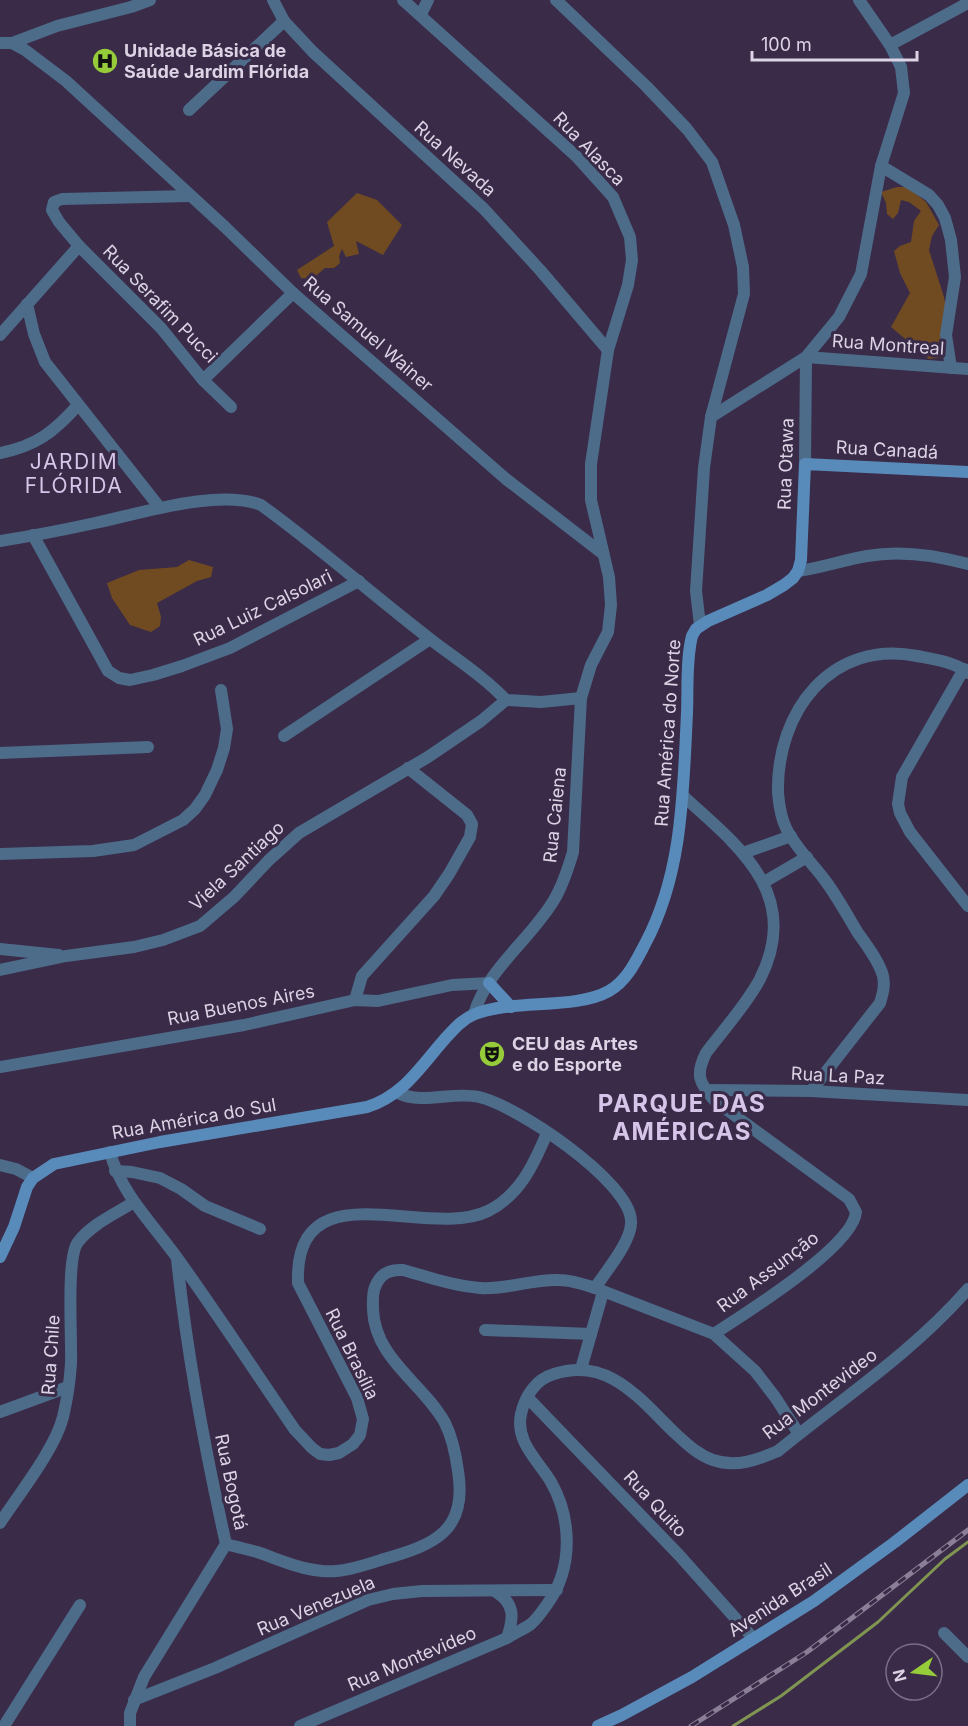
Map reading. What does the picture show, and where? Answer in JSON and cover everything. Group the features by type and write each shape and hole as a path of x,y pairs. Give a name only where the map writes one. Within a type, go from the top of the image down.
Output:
{"street":[{"path":"6,43 150,0"},
{"name":"Rua Nevada","path":"273,0 284,21 313,52 484,209 608,350"},
{"name":"Rua Alasca","path":"403,0 576,156 613,197 630,237 632,260 628,285 608,350 591,465 591,500 602,554"},
{"path":"421,14 428,0"},
{"name":"Rua América do Norte","path":"398,1093 458,1024 474,1014 495,1009 599,996 618,984 627,975 653,929 667,892 674,862 683,796 690,644 700,625 696,591 704,468 711,417 744,294 742,267 734,225 712,162 687,129 646,86 556,0"},
{"path":"711,417 806,357 839,317 861,274 881,166 904,93 901,67 890,45 859,0"},
{"path":"890,45 968,3"},
{"path":"189,110 284,21"},
{"name":"Rua Samuel Wainer","path":"6,43 39,59 66,81 293,293 506,479 602,554"},
{"path":"881,166 929,195 945,218 951,240 955,277 946,335 951,368"},
{"name":"Rua Serafim Pucci","path":"190,196 84,198 57,200 52,206 54,215 79,246 161,328 203,380 293,293"},
{"path":"0,335 79,246"},
{"path":"27,304 33,334 45,362 159,507"},
{"name":"Rua Montreal","path":"806,357 968,369"},
{"name":"Rua Otawa","path":"798,571 801,560 805,464 806,357"},
{"path":"203,380 231,408"},
{"path":"0,453 26,447 51,433 78,405"},
{"name":"Rua Canadá","path":"805,464 968,472"},
{"path":"0,541 95,523 159,507 229,498 252,501 261,505 313,543 430,639 490,683 506,700 541,702 581,698 586,678 608,632 611,592 602,554"},
{"name":"Rua Luiz Calsolari","path":"33,535 101,658 113,675 130,680 182,666 230,648 359,581"},
{"path":"700,625 767,595 793,578 798,571 891,553 946,558 968,564"},
{"path":"284,736 430,639"},
{"path":"811,1091 880,1002 884,986 882,974 874,957 826,881 791,836 781,812 778,793 781,751 798,710 817,684 831,672 847,663 885,653 903,653 935,659 966,671 902,777 898,804 910,832 968,906"},
{"path":"0,854 93,851 134,845 183,820 205,795 224,748 227,729 221,690"},
{"name":"Rua Caiena","path":"474,1014 489,982 553,901 566,877 573,852 581,698"},
{"name":"Viela Santiago","path":"0,970 66,956 134,947 163,940 200,926 234,897 298,833 408,768 481,721 506,700"},
{"path":"0,753 148,747"},
{"path":"355,1000 362,976 434,896 470,837 472,824 467,815 408,768"},
{"path":"683,796 743,853 764,882 773,918 770,954 759,981 699,1066 700,1080 706,1090"},
{"path":"743,853 791,836"},
{"path":"764,882 807,857"},
{"name":"Viela Santiago","path":"0,949 66,956"},
{"path":"489,982 511,1007"},
{"path":"489,982 495,1009"},
{"name":"Rua Buenos Aires","path":"0,1067 244,1024 355,1000 378,1001 452,985 489,982"},
{"name":"Rua La Paz","path":"706,1090 811,1091 968,1100"},
{"name":"Rua Assunção","path":"706,1090 715,1101 849,1199 856,1212 853,1224 845,1235 807,1269 714,1334"},
{"path":"398,1093 418,1098 479,1097 498,1103 547,1133 596,1168 615,1188 632,1222 627,1238 599,1290 591,1334 581,1369"},
{"name":"Rua América do Sul","path":"33,1178 54,1164 367,1107 398,1093"},
{"name":"Rua Brasília","path":"110,1152 115,1171 134,1202 177,1257 295,1430 320,1454 329,1455 339,1453 353,1444 360,1435 363,1419 357,1398 298,1283 297,1269 310,1233 321,1223 357,1215 399,1215 450,1220 478,1215 501,1203 518,1188 535,1161 547,1133"},
{"path":"0,1165 16,1169 33,1178 27,1187 14,1227 0,1257"},
{"path":"115,1171 132,1172 160,1179 181,1189 210,1209 260,1229"},
{"name":"Rua Chile","path":"0,1522 59,1431 64,1415 71,1365 73,1250 93,1228 134,1202"},
{"name":"Rua Bogotá","path":"130,1726 130,1713 144,1677 226,1545 197,1407 184,1328 177,1257"},
{"path":"226,1545 287,1563 321,1571 333,1571 371,1563 422,1547 440,1536 450,1524 459,1505 461,1489 456,1456 445,1424 381,1342 373,1316 376,1285 390,1270 403,1270 481,1288 559,1280 599,1290 714,1334 754,1371 799,1434"},
{"name":"Rua Montevideo","path":"300,1726 507,1638 531,1624 540,1615 564,1575 567,1556 563,1507 521,1436 519,1422 522,1410 538,1381 565,1370 593,1370 618,1381 640,1397 698,1454 714,1461 731,1464 758,1460 778,1450 904,1353 952,1308 968,1289"},
{"path":"485,1330 591,1334"},
{"path":"0,1412 68,1387"},
{"name":"Rua Quito","path":"528,1398 679,1555 753,1638"},
{"name":"Avenida Brasil","path":"598,1726 692,1677 814,1601 968,1485"},
{"name":"Rua Venezuela","path":"134,1700 215,1668 368,1600 407,1592 557,1590"},
{"path":"496,1592 508,1599 512,1612 512,1626 507,1638"},
{"path":"4,1726 80,1605"},
{"path":"944,1633 968,1657"}],"shaded area":[{"path":"897,187 908,187 926,202 939,225 932,236 929,250 947,314 944,357 929,359 891,327 910,293 900,273 894,251 911,242 914,221 921,211 909,202 901,200 898,213 893,219 887,214 886,203 881,192"},
{"path":"357,193 377,200 402,225 383,255 356,241 359,254 346,257 342,249 339,256 340,263 334,268 325,268 312,279 301,278 297,270 334,246 327,222"},
{"path":"189,560 213,567 211,577 197,581 157,603 161,617 160,626 151,632 130,625 112,598 107,583 139,570 177,567"}],"waterway":[{"path":"733,1726 781,1696 878,1622 945,1559 968,1542"}],"railway":[{"path":"691,1726 807,1652 968,1530"}],"place":[{"name":"Unidade Básica de Saúde Jardim Flórida","path":"105,61"},
{"name":"CEU das Artes e do Esporte","path":"492,1054"}],"district":[{"name":"JARDIM FLÓRIDA","path":"74,474"},
{"name":"PARQUE DAS AMÉRICAS","path":"682,1118"}]}
